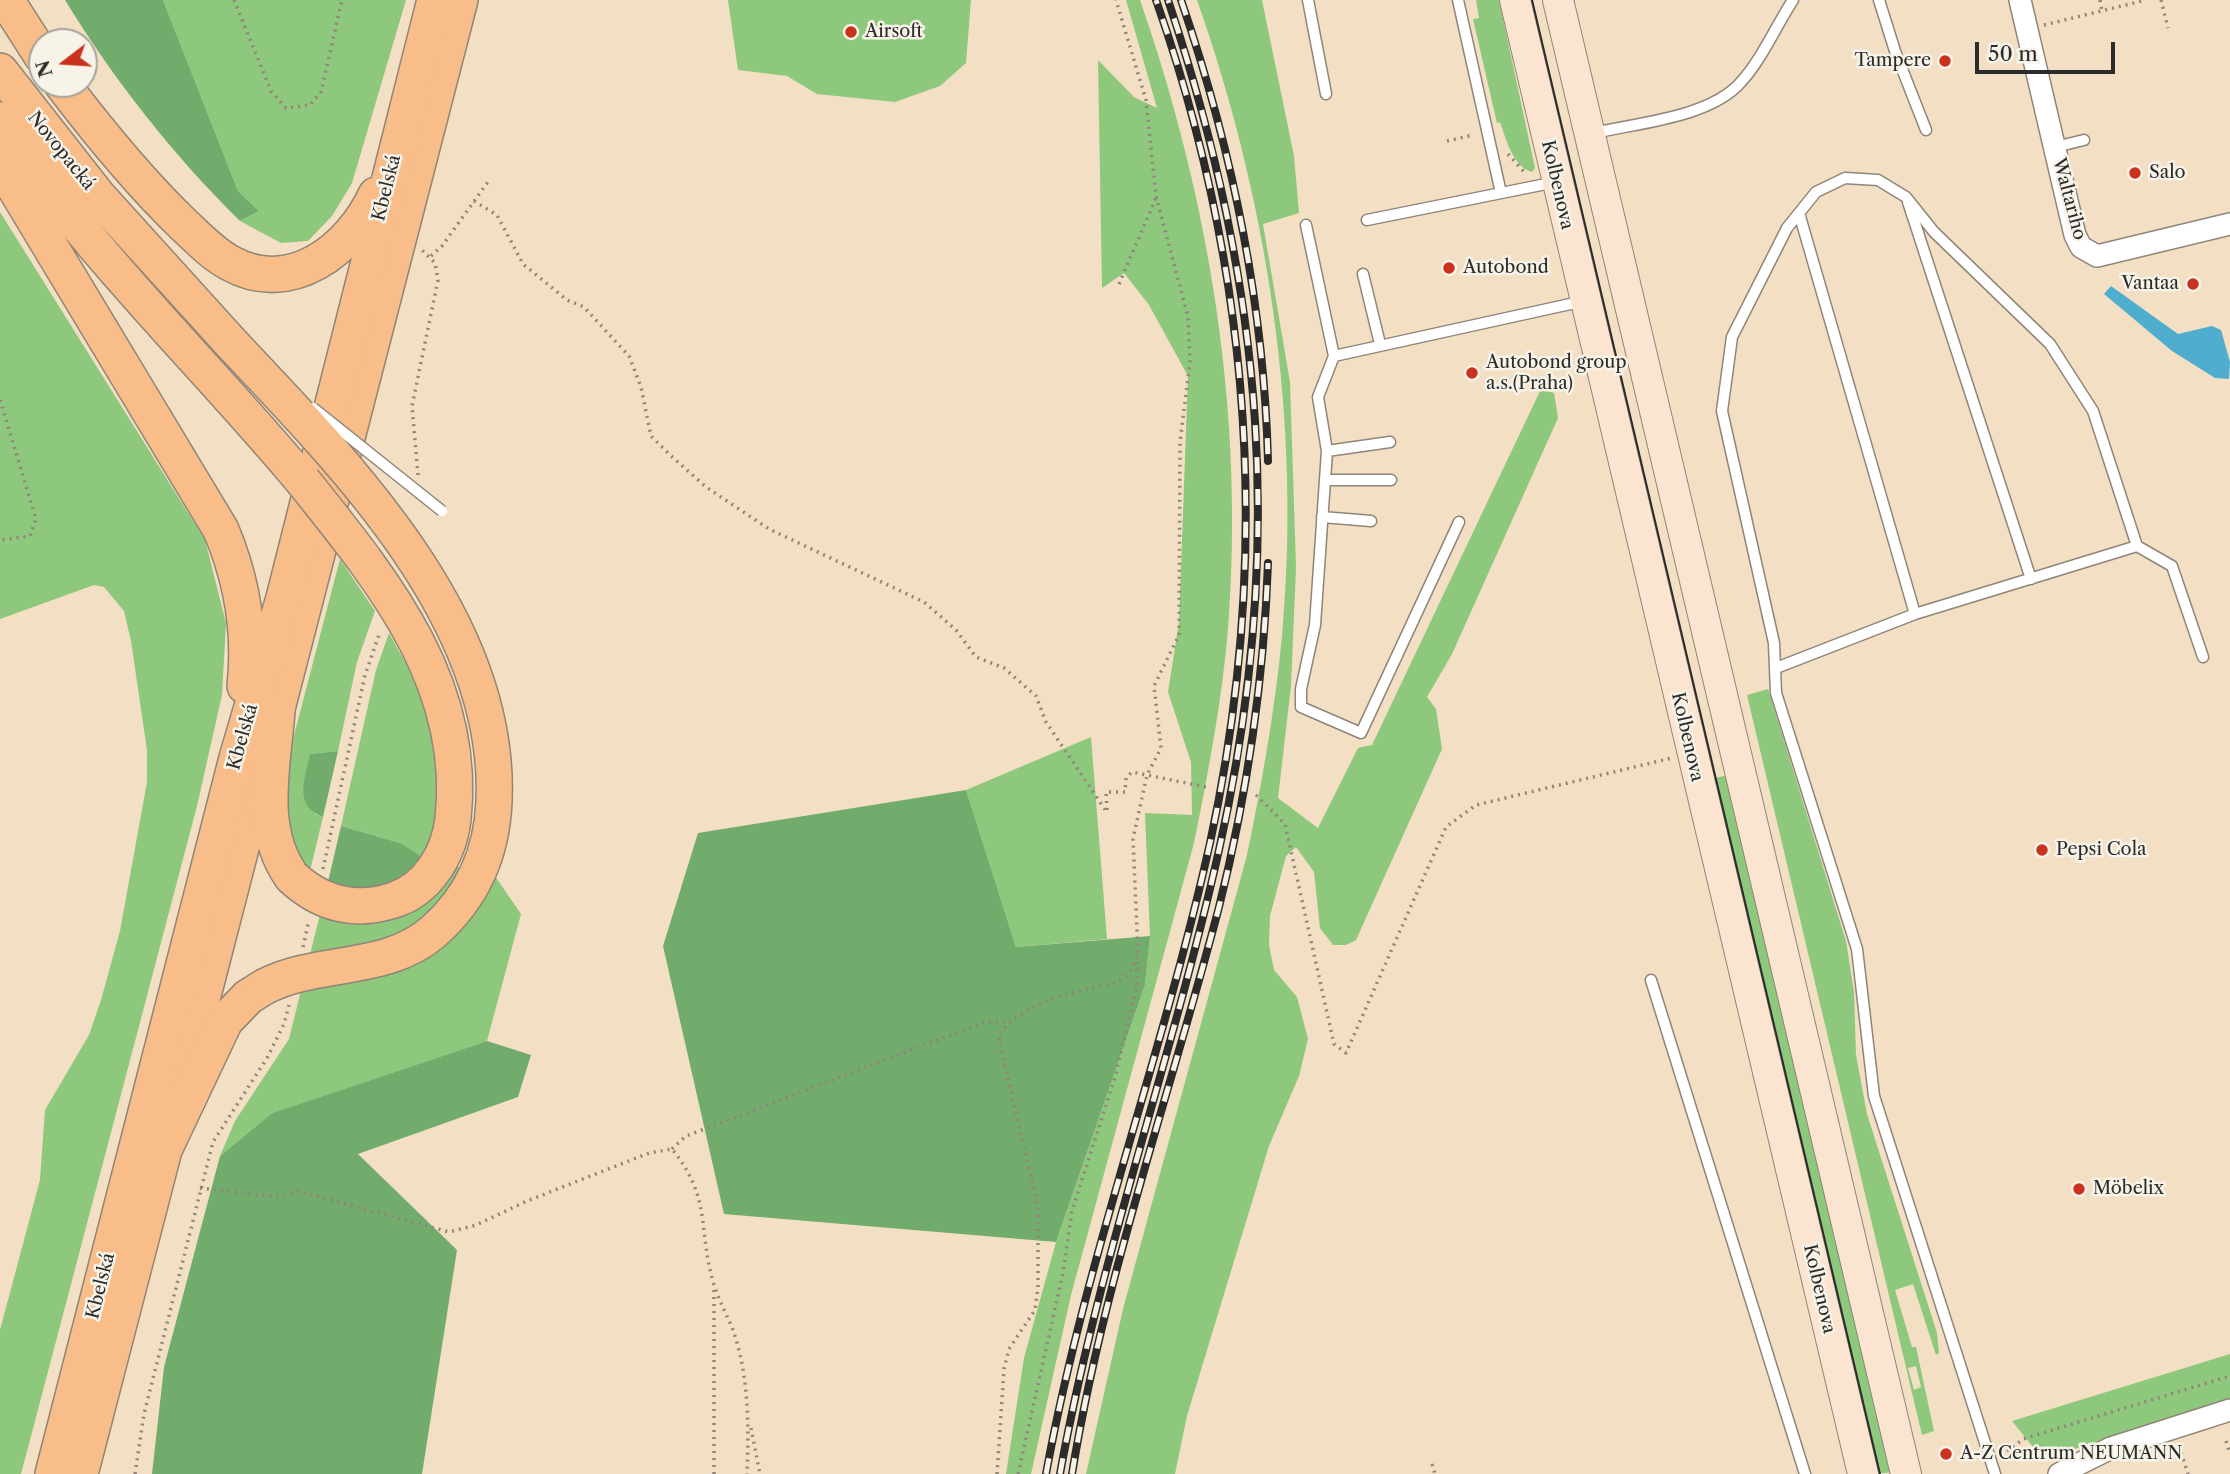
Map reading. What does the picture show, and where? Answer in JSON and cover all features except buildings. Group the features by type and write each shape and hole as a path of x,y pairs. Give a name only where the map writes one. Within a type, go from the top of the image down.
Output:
{"highway":[{"path":"6,0 28,34"},
{"name":"Kbelská","path":"52,1474 237,758 284,598 435,0"},
{"name":"Novopacká","path":"0,71 98,197 304,420 374,503 427,582 453,627 474,674 490,734 495,777 493,819 482,867 463,899 432,933 407,948 380,958 307,970 277,993 237,1007 220,1029 164,1150"},
{"path":"73,98 120,157 190,231 231,264 269,274 308,267 343,243 373,201 404,123"},
{"path":"0,120 62,208 116,273 268,440 352,543 410,631 444,703 455,756 454,803 447,843 427,878 398,899 359,907 321,898 292,877 277,853 270,820 277,711"},
{"path":"0,163 58,264 194,481 229,548 241,589 246,638 237,758"},
{"name":"Kbelská","path":"80,1474 164,1150"}],"main road":[{"name":"Kbelská","path":"164,1150 461,0"},
{"name":"Kolbenova","path":"1515,0 1597,360 1863,1474"},
{"path":"1558,0 1906,1474"}],"street":[{"name":"Waltariho","path":"2021,0 2075,235 2081,247 2097,256 2230,224"},
{"path":"2059,1474 2111,1448 2230,1410"}],"lane":[{"path":"1308,0 1326,94"},
{"path":"1458,0 1501,193"},
{"path":"1588,135 1707,107 1728,95 1742,82 1793,0"},
{"path":"1879,0 1926,130"},
{"path":"2054,147 2084,139"},
{"path":"1993,1469 1874,1096 1857,949 1776,693 1774,643 1722,411 1732,337 1787,228 1816,192 1845,178 1878,180 1906,197 1934,232 2050,344 2093,411 2137,546 2172,566 2203,657"},
{"path":"1367,220 1556,182"},
{"path":"1906,197 2031,579"},
{"path":"1799,213 1915,614"},
{"path":"1306,225 1334,356 1318,397 1327,451 1315,625 1301,688 1301,707 1361,733 1459,522"},
{"path":"1363,274 1380,344"},
{"path":"1334,356 1584,301"},
{"path":"232,344 294,393"},
{"path":"304,401 442,511"},
{"path":"1327,451 1390,442"},
{"path":"1325,480 1391,480"},
{"path":"1322,517 1371,521"},
{"path":"1776,668 1915,614 2137,546"},
{"path":"1651,980 1805,1474"}],"path":[{"path":"234,0 271,90 286,108 310,104 321,92 342,0"},
{"path":"1018,1474 1063,1273 1072,1211 1115,1077 1137,987 1133,839 1147,775 1161,748 1153,687 1179,635 1180,442 1190,362 1188,317 1156,196 1146,100 1116,0"},
{"path":"2100,0 2102,11"},
{"path":"2039,26 2146,0"},
{"path":"2161,0 2168,28"},
{"path":"431,256 490,178"},
{"path":"1119,285 1156,196"},
{"path":"474,201 497,215 523,264 567,300 584,307 629,356 641,387 651,436 669,454 706,487 769,529 924,602 956,630 976,657 1004,668 1036,696 1045,722 1106,811 1106,792 1125,792 1126,778 1132,772 1211,788"},
{"path":"0,400 36,519 30,536 0,540"},
{"path":"1256,795 1285,824 1334,1044 1346,1053 1446,827 1476,805 1691,754"},
{"path":"302,948 305,936"},
{"path":"997,1474 1003,1369 1009,1349 1035,1310 1038,1287 1038,1207 998,1035 1010,1021 1033,1008 1129,976 1138,953"},
{"path":"135,1474 144,1414 213,1142 267,1058 284,1024 277,993"},
{"path":"200,1188 277,1197 298,1191 449,1232 476,1225 527,1201 637,1158 671,1149 686,1136 832,1079 984,1023 1010,1021"},
{"path":"671,1149 689,1170 701,1201 714,1285 714,1474"},
{"path":"714,1285 734,1332 760,1474"},
{"path":"1993,1469 2023,1439 2230,1376"},
{"path":"747,1474 750,1420"},
{"path":"2226,1441 2230,1454"},
{"path":"2182,1455 2188,1474"},
{"path":"1432,1464 1435,1474"}],"green space":[{"path":"65,0 163,0 238,191 259,211 240,221 215,196 124,88 98,50 98,28 84,28"},
{"path":"163,0 406,0 352,183 332,216 308,241 281,243 240,221 259,211 238,191"},
{"name":"Airsoft","path":"728,0 971,0 966,63 940,86 895,102 817,94 787,76 738,70"},
{"path":"1126,0 1140,0 1165,76 1186,153 1217,310 1231,469 1232,549 1228,629 1218,710 1194,843 1071,1295 1031,1474 1006,1474 1024,1358 1056,1242 1145,985 1150,936 1145,813 1192,815 1191,762 1168,692 1179,622 1188,376 1149,305 1124,273 1102,288 1098,60 1134,97 1157,108"},
{"path":"1197,0 1262,0 1294,156 1299,213 1263,224 1290,382 1296,567 1291,686 1278,798 1318,828 1358,748 1372,745 1541,389 1554,393 1558,418 1452,654 1427,697 1436,709 1442,749 1356,940 1346,945 1333,945 1320,928 1314,872 1296,847 1286,856 1270,916 1269,945 1274,970 1297,997 1308,1039 1299,1076 1269,1146 1187,1416 1175,1474 1086,1474 1123,1309 1247,855 1268,746 1282,636 1287,556 1287,475 1283,394 1274,313 1243,154 1222,76"},
{"path":"1476,0 1499,0 1535,168 1532,172 1525,169 1515,158 1500,122 1497,123 1473,19 1479,18"},
{"path":"0,212 205,540 226,623 222,695 197,806 21,1474 0,1474 0,1330 40,1180 45,1110 89,1035 120,931 147,782 147,750 124,611 104,587 94,585 0,619"},
{"path":"340,559 375,611 357,662 338,751 310,754 315,814 323,817 309,875 293,847 283,818 286,766"},
{"path":"389,633 429,705 441,801 425,859 495,876 521,914 487,1041 272,1113 220,1156 235,1121 289,1039 327,886 400,843 341,826 376,670"},
{"path":"1768,689 1846,941 1854,992 1856,1055 1867,1114 1937,1333 1939,1353 1936,1355 1913,1284 1895,1290 1912,1347 1916,1347 1934,1431 1922,1435 1747,695","holes":["1916,1366 1921,1387 1914,1390 1908,1368"]},
{"path":"1091,737 1107,939 1016,947 966,790"},
{"path":"338,751 323,817 314,812 304,799 303,790 310,754"},
{"path":"1728,775 1894,1472 1873,1474 1707,780"},
{"path":"966,790 1016,947 1150,936 1145,985 1056,1242 724,1214 663,946 698,833"},
{"path":"341,826 400,843 425,859 419,867 385,890 327,886"},
{"path":"487,1041 531,1055 518,1097 358,1154 457,1250 422,1474 152,1474 164,1367 220,1156 272,1113"},
{"path":"2230,1354 2230,1400 2052,1456 2037,1452 2012,1421"}],"water":[{"path":"2111,286 2178,334 2212,326 2221,330 2230,362 2229,379 2215,378 2172,351 2104,294"}],"tram line":[{"path":"1532,0 1880,1474"}],"railway":[{"path":"1046,1474 1081,1315 1170,1001 1210,843 1229,736 1241,629 1246,523 1243,418 1232,313 1214,208 1189,104 1156,0"},
{"path":"1060,1474 1094,1317 1180,1006 1219,850 1240,740 1253,632 1258,526 1255,422 1244,317 1226,213 1201,107 1168,0"},
{"path":"1181,0 1216,113 1242,227 1260,343 1268,461"},
{"path":"1072,1474 1085,1402 1119,1260 1200,977 1229,865 1246,779 1258,693 1268,563"}],"place":[{"name":"Airsoft","path":"851,32"},
{"name":"Tampere","path":"1945,61"},
{"name":"Salo","path":"2135,173"},
{"name":"Autobond","path":"1449,268"},
{"name":"Vantaa","path":"2193,284"},
{"name":"Autobond group a.s.(Praha)","path":"1472,373"},
{"name":"Pepsi Cola","path":"2042,850"},
{"name":"Möbelix","path":"2079,1189"},
{"name":"A-Z Centrum NEUMANN","path":"1946,1454"}]}
